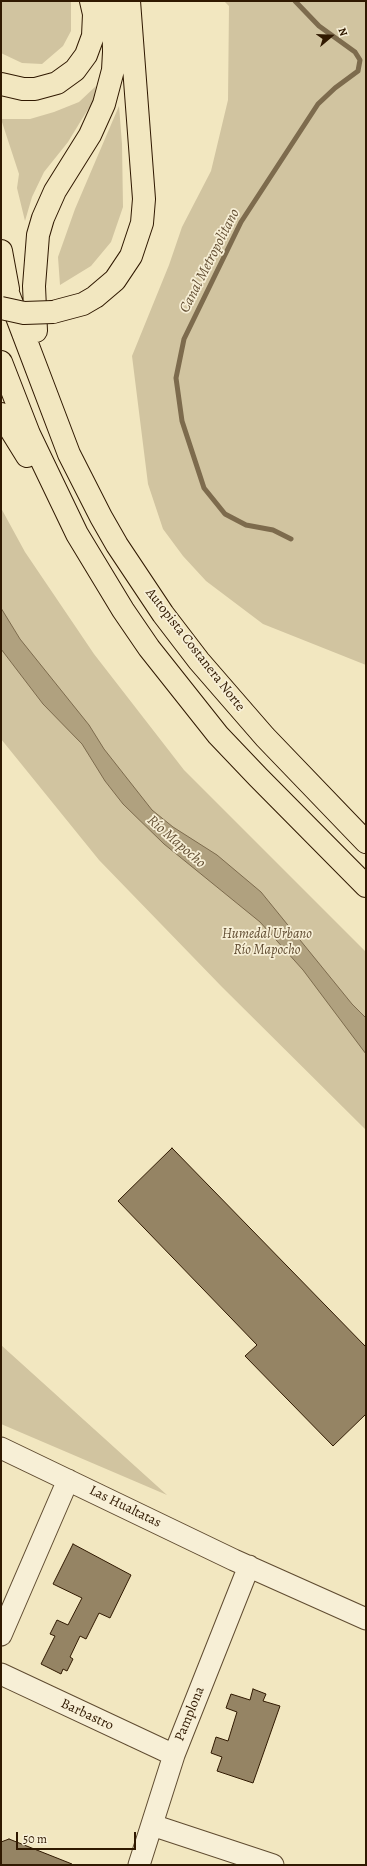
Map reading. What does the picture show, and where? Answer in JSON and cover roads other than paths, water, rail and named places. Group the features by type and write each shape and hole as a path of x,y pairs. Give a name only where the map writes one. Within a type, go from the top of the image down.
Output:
{"highway":[{"path":"1,84 17,88 34,89 57,83 74,70 86,55 93,36 94,14 91,1"},
{"path":"42,385 37,344 34,286 38,235 43,218 55,191 90,135 110,87 113,64 112,1"},
{"path":"1,251 5,304 24,313 53,312 83,304 95,297 110,284 124,268 131,256 142,224 144,199 130,1"},
{"name":"Autopista Costanera Norte","path":"1,274 5,304 42,385 70,454 101,517 117,545 163,614 236,704 298,772 366,842"},
{"path":"1,362 29,434 57,495 81,541 123,610 149,648 198,711 258,777 366,886"},
{"path":"1,414 30,460 57,495"}],"street":[{"name":"Las Hualtatas","path":"1,1448 249,1566 366,1619"},
{"path":"1,1636 68,1480"},
{"name":"Pamplona","path":"139,1865 174,1755 249,1566"},
{"name":"Barbastro","path":"1,1674 174,1755"},
{"path":"152,1825 272,1865"}],"water":[{"name":"Río Mapocho","path":"1,608 20,639 89,725 104,749 152,810 173,827 217,855 261,892 352,1004 366,1018 366,1054 303,970 260,922 164,844 123,804 105,781 82,744 43,704 1,649"}],"waterway":[{"name":"Canal Metropolitano","path":"291,539 273,530 246,525 225,514 204,488 182,421 176,378 184,339 241,222 318,104 335,88 358,71 360,60 355,52 319,26 295,1"}],"park label":[{"name":"Humedal Urbano Río Mapocho","path":"267,944"}]}
